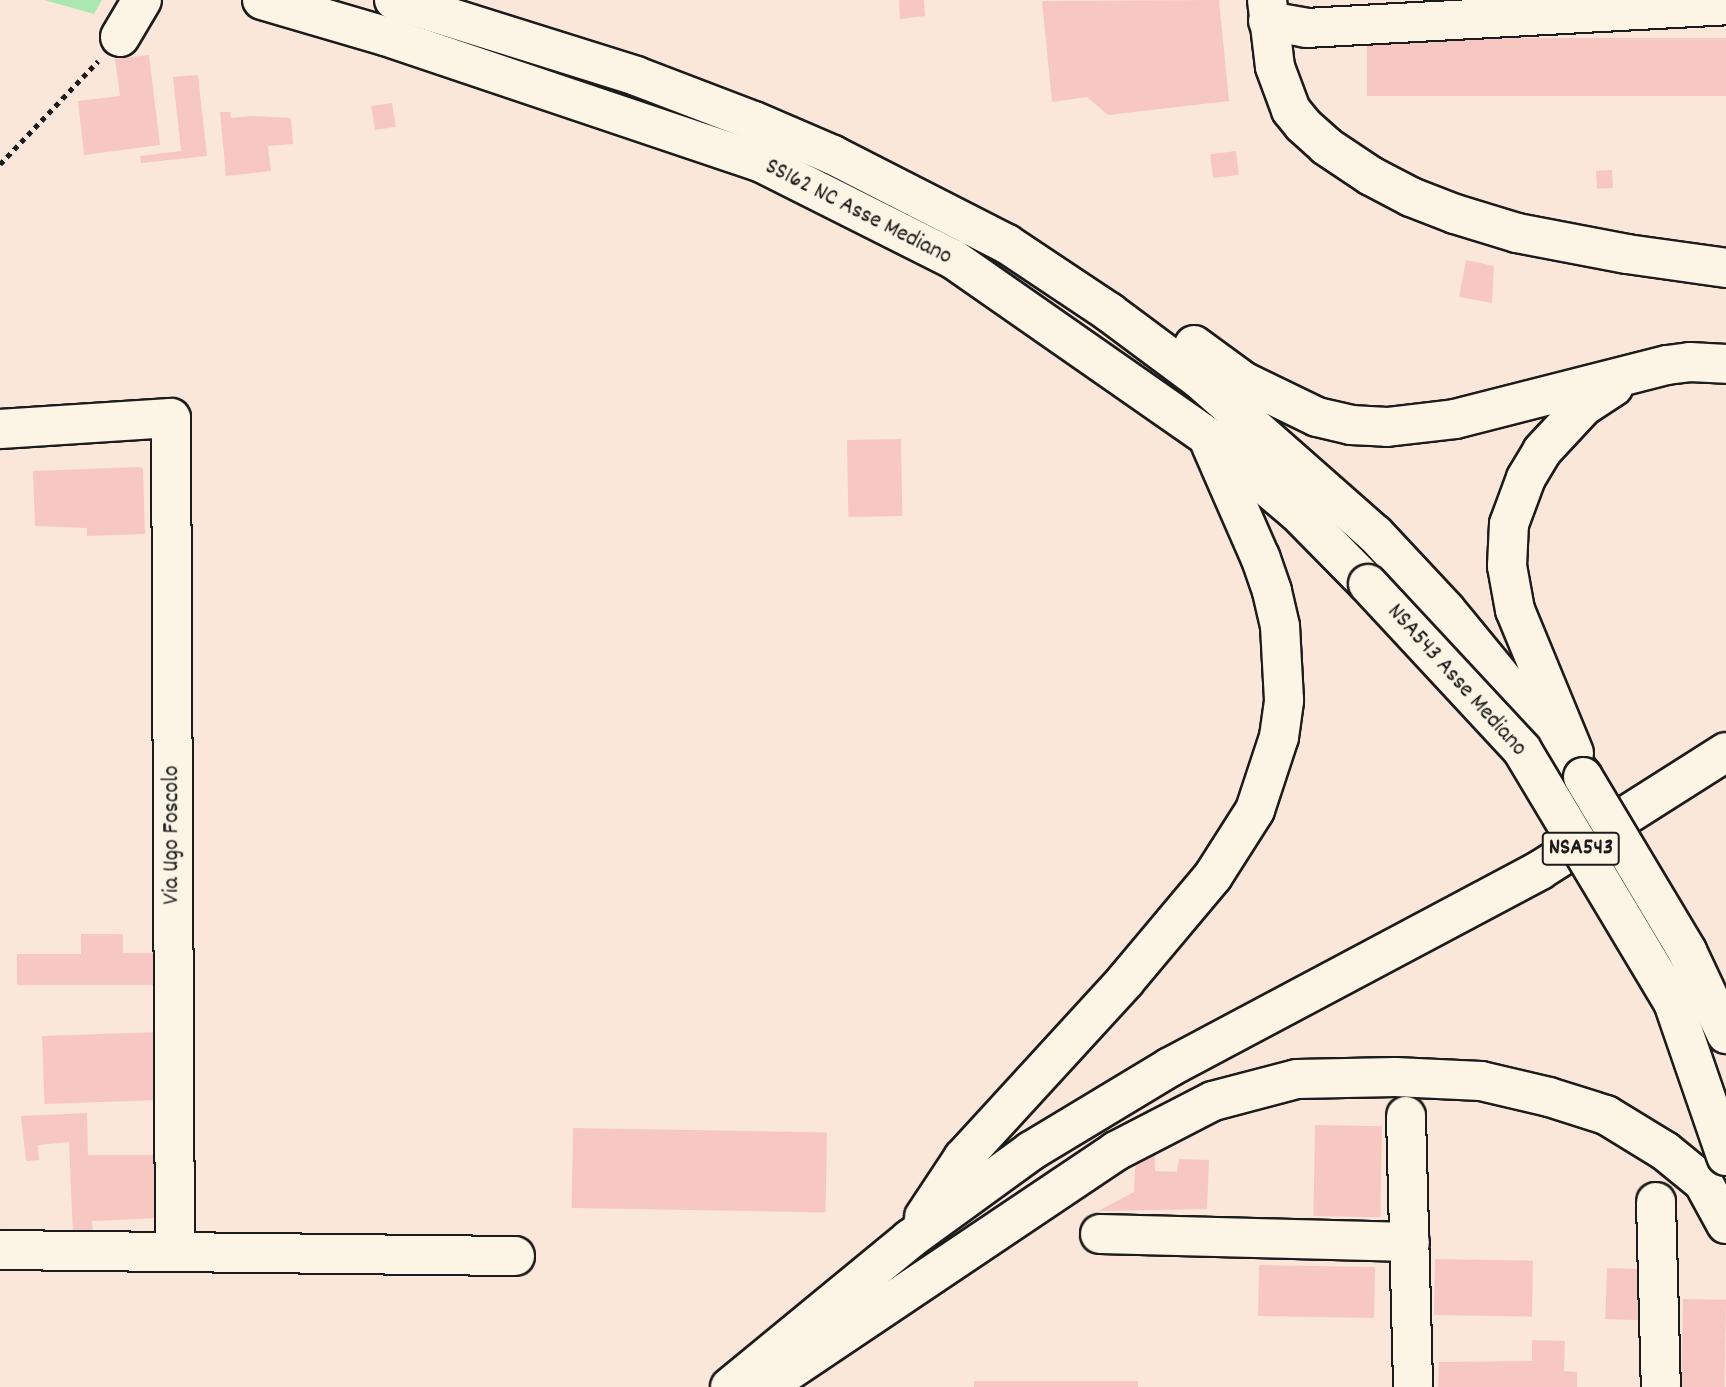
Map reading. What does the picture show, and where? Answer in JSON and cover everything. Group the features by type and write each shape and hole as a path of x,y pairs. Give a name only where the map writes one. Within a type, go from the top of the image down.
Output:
{"main road":[{"path":"120,37 142,0"},
{"name":"SS162 NC Asse Mediano","path":"262,0 385,36 762,163 953,259 1207,436 1297,512 1368,584"},
{"name":"SS162 NC Asse Mediano","path":"394,0 636,76 754,121 924,200 1007,244 1109,312 1199,379 1316,480 1393,554"},
{"path":"1267,10 1306,28 1726,5"},
{"path":"1267,10 1275,67 1291,110 1326,146 1371,176 1444,210 1517,233 1627,254 1726,268"},
{"path":"1053,275 1086,281 1124,295 1243,381 1317,417 1351,425 1398,427 1455,419 1667,365 1690,362 1726,365"},
{"path":"1583,777 1555,701 1515,610 1507,566 1509,524 1514,503 1542,451 1584,406 1633,377 1667,365"},
{"name":"Via Ugo Foscolo","path":"0,429 171,418 176,1252"},
{"path":"910,1239 963,1158 1125,981 1213,876 1237,842 1259,798 1279,737 1284,700 1280,626 1260,557 1207,436"},
{"name":"NSA543 Asse Mediano","path":"1393,554 1446,610 1583,777 1687,951 1726,1034"},
{"name":"NSA543 Asse Mediano","path":"1368,584 1522,750 1673,1002 1726,1156"},
{"path":"730,1387 910,1239 992,1177 1096,1110 1170,1067 1540,870 1726,752"},
{"path":"765,1387 1116,1151 1213,1101 1297,1079 1395,1077 1481,1081 1549,1097 1606,1115 1665,1151 1703,1182 1726,1224"},
{"path":"1406,1116 1413,1387"},
{"path":"1656,1202 1661,1387"},
{"path":"1100,1234 1410,1242"},
{"path":"0,1250 514,1256"}],"path":[{"path":"0,164 120,37"}],"green space":[{"path":"44,0 102,0 94,14"}],"building":[{"path":"899,0 924,0 925,16 900,19"},
{"path":"1219,0 1229,101 1108,115 1087,97 1052,102 1042,1"},
{"path":"1367,38 1726,38 1726,96 1367,96"},
{"path":"149,55 160,145 84,155 78,101 120,96 115,59"},
{"path":"198,75 207,156 141,163 140,156 181,151 173,77"},
{"path":"392,103 396,127 375,130 371,106"},
{"path":"220,112 230,112 231,118 291,118 293,144 268,146 271,171 226,176"},
{"path":"1236,151 1239,175 1213,178 1210,154"},
{"path":"1612,170 1613,188 1597,189 1596,171"},
{"path":"1466,260 1494,266 1492,303 1459,297"},
{"path":"901,439 902,516 848,517 847,440"},
{"path":"143,469 145,534 87,536 87,528 35,526 33,471"},
{"path":"81,934 123,934 123,953 161,953 161,985 17,985 17,954 81,954"},
{"path":"159,1032 161,1100 44,1104 42,1036"},
{"path":"87,1113 88,1155 156,1155 157,1218 92,1221 93,1236 73,1235 69,1142 38,1145 39,1160 26,1161 21,1116"},
{"path":"1315,1125 1382,1126 1380,1217 1313,1216"},
{"path":"573,1128 827,1132 826,1212 572,1208"},
{"path":"1155,1140 1155,1171 1177,1172 1179,1159 1209,1160 1207,1209 1098,1211 1134,1192 1136,1151"},
{"path":"1435,1259 1533,1261 1532,1317 1434,1315"},
{"path":"1259,1265 1375,1267 1374,1318 1258,1316"},
{"path":"1607,1268 1641,1269 1639,1320 1605,1319"},
{"path":"1683,1299 1726,1300 1724,1387 1681,1387"},
{"path":"1532,1340 1565,1341 1564,1371 1577,1372 1577,1387 1438,1387 1439,1362 1532,1361"},
{"path":"974,1381 1138,1381 1138,1387 974,1387"}]}
